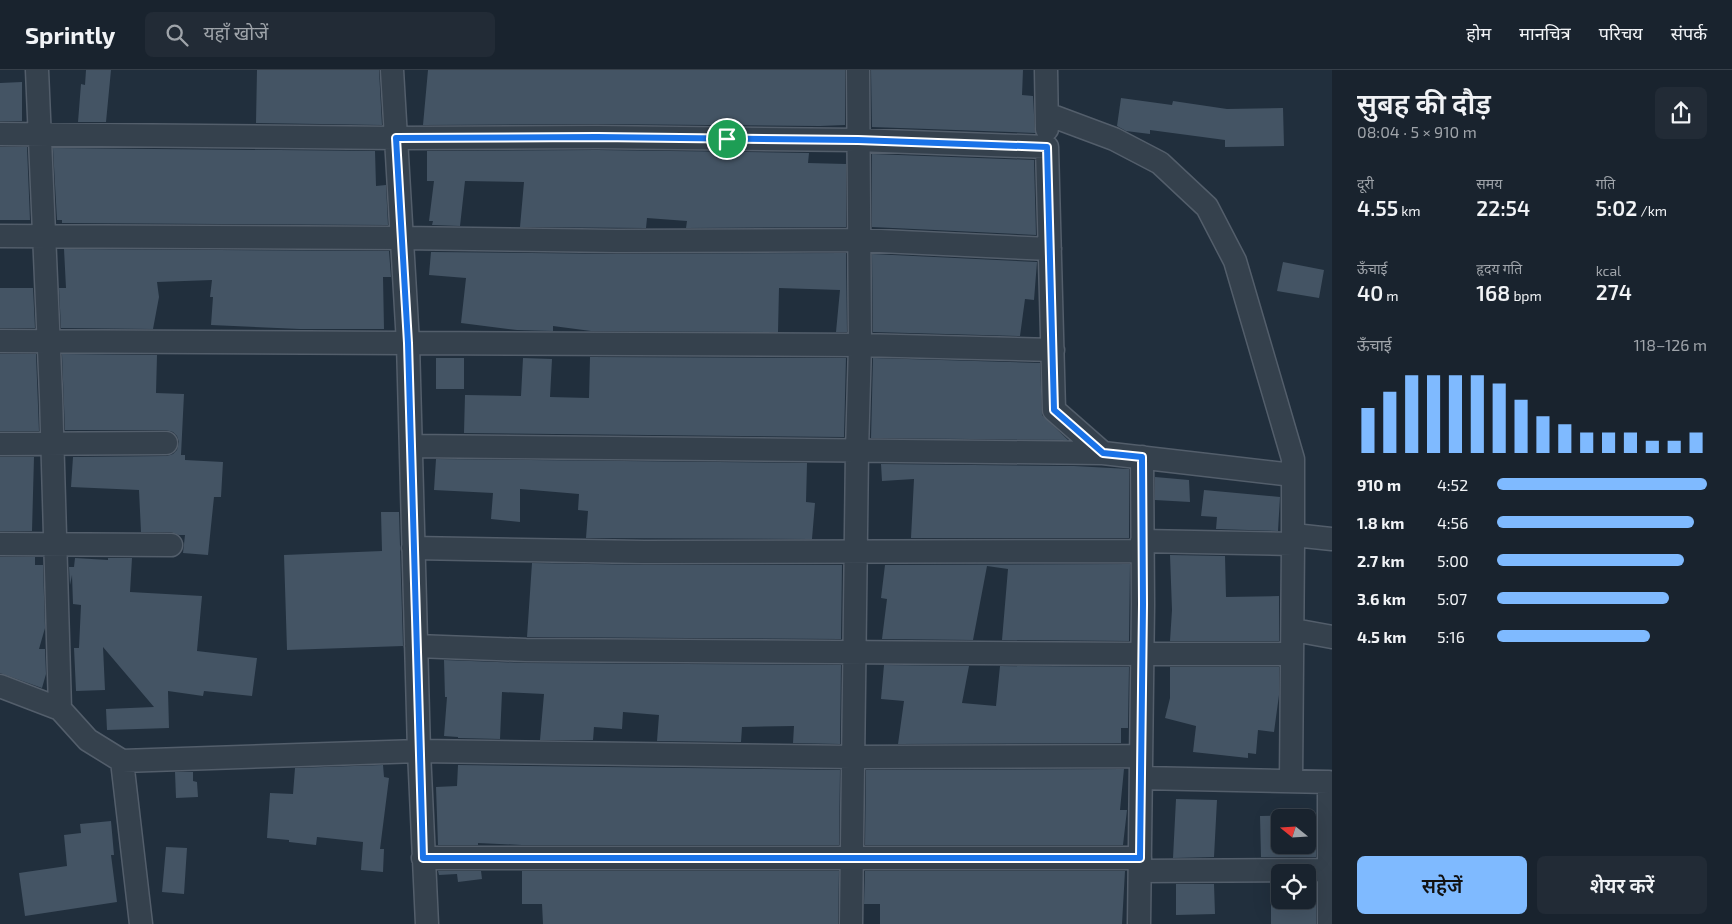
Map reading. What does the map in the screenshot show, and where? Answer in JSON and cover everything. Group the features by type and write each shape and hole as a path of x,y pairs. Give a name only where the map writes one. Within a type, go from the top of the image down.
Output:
{"street":[{"path":"37,70 52,445 60,709"},
{"path":"392,70 408,343 419,751 427,924"},
{"path":"850,924 860,346 858,70"},
{"path":"1046,70 1054,410 1103,453"},
{"path":"1047,114 1114,139 1160,163 1207,207 1235,261 1293,459 1294,630 1292,654 1291,781"},
{"path":"0,134 858,140 1047,147"},
{"path":"0,236 617,241 859,240 1050,249"},
{"path":"0,341 860,346 1053,350"},
{"path":"0,444 166,443"},
{"path":"411,446 1103,453 1293,475"},
{"path":"1138,924 1142,756 1142,457"},
{"path":"413,548 644,552 855,551 1142,546 1332,539"},
{"path":"0,544 170,545"},
{"path":"1294,630 1332,636"},
{"path":"416,646 526,650 854,653 1292,654"},
{"path":"0,686 60,709 88,740 122,762 419,751 852,757 1142,756"},
{"path":"122,762 141,924"},
{"path":"1141,778 1331,782 1329,924"},
{"path":"423,858 852,858 1329,870"}],"building":[{"path":"86,70 111,70 106,122 78,122 81,84 85,85"},
{"path":"257,70 379,70 382,125 256,123"},
{"path":"428,70 845,70 845,125 423,125"},
{"path":"871,70 1023,70 1022,95 1033,96 1035,133 872,127"},
{"path":"22,82 22,121 0,121 0,83"},
{"path":"1121,98 1172,105 1173,101 1227,109 1283,108 1284,146 1225,147 1225,140 1150,130 1150,134 1126,131 1117,126"},
{"path":"0,147 27,147 30,220 0,220"},
{"path":"53,148 375,151 376,186 386,185 388,225 62,223 62,220 57,220"},
{"path":"597,150 809,153 808,163 846,164 846,227 686,228 687,221 647,218 646,228 520,227 524,182 465,181 460,226 432,225 433,221 429,221 434,181 427,181 427,151"},
{"path":"872,154 1034,160 1036,235 872,227"},
{"path":"64,249 389,251 391,277 383,277 384,329 300,329 211,325 213,297 210,297 212,280 157,282 159,297 153,329 61,328 59,288 66,288"},
{"path":"431,252 617,254 846,253 847,332 836,332 840,290 779,288 778,332 591,331 553,326 553,331 517,330 461,323 466,278 429,275"},
{"path":"872,254 1037,262 1034,300 1025,299 1020,336 873,332"},
{"path":"1283,262 1324,270 1319,298 1277,291"},
{"path":"0,288 33,288 35,328 0,328"},
{"path":"0,354 36,354 39,431 0,431"},
{"path":"62,354 157,355 156,393 184,394 181,455 185,455 185,460 223,462 221,497 214,497 208,555 183,553 185,535 171,532 141,532 139,490 71,487 73,457 167,456 177,450 179,442 173,432 166,430 65,430"},
{"path":"590,357 846,358 844,437 464,433 465,395 521,396 523,358 552,359 550,397 589,398"},
{"path":"436,358 464,358 464,389 436,389"},
{"path":"873,358 1040,363 1042,415 1068,440 871,438"},
{"path":"0,457 34,457 32,531 0,531"},
{"path":"436,459 807,463 806,502 815,503 812,539 586,538 588,511 578,510 579,494 520,489 520,522 491,519 493,493 434,490"},
{"path":"881,464 1074,466 1129,469 1129,538 911,538 914,479 882,481"},
{"path":"1155,477 1189,480 1190,502 1155,500"},
{"path":"1204,490 1280,497 1278,531 1216,529 1217,517 1201,516"},
{"path":"381,512 399,512 403,646 287,650 284,555 382,551"},
{"path":"1170,555 1225,556 1226,597 1279,596 1279,641 1170,641 1172,610"},
{"path":"0,557 35,557 35,565 43,565 45,628 39,649 45,649 46,674 42,688 0,673"},
{"path":"75,558 108,560 108,558 132,558 130,592 202,596 197,651 257,658 252,696 204,691 203,696 168,691 169,728 107,730 106,709 154,707 103,647 105,690 76,691 74,648 79,648 81,605 73,604 72,575 70,585 69,567 74,567"},
{"path":"532,563 842,565 841,639 527,637"},
{"path":"1130,564 1129,641 1002,640 1008,569 987,566 973,640 882,639 887,599 881,598 885,565"},
{"path":"444,660 526,663 841,665 840,744 793,743 794,726 742,727 741,742 657,741 659,715 623,712 622,729 594,727 593,740 540,740 544,694 502,692 500,739 444,736 447,697 445,697"},
{"path":"884,665 969,666 962,703 996,706 1000,666 1129,667 1128,728 1121,728 1121,743 898,744 904,701 881,699"},
{"path":"1170,667 1279,667 1279,695 1274,732 1258,730 1256,754 1248,753 1248,758 1193,752 1196,726 1165,718 1170,698"},
{"path":"383,765 384,777 389,778 380,849 384,849 383,872 361,870 363,842 317,837 316,845 267,838 270,793 293,794 295,768"},
{"path":"458,765 840,770 839,845 522,845 478,843 478,845 438,845 436,787 457,786"},
{"path":"1124,769 1120,810 1127,810 1123,845 865,845 866,770"},
{"path":"175,772 193,772 193,781 197,782 198,797 176,798"},
{"path":"1176,799 1217,800 1214,857 1173,858"},
{"path":"1260,816 1271,816 1271,854 1316,854 1316,857 1261,857"},
{"path":"111,821 114,855 111,855 117,902 25,916 19,873 67,866 64,835 81,833 80,824"},
{"path":"166,847 187,848 184,894 162,892"},
{"path":"438,871 481,871 482,879 458,882 457,874 439,875"},
{"path":"522,871 839,871 838,924 543,924 542,904 522,904"},
{"path":"865,871 1125,871 1122,924 880,924 880,904 864,904"},
{"path":"1176,884 1214,884 1215,914 1176,915"},
{"path":"1271,909 1316,909 1316,924 1271,924"}],"route":[{"path":"597,137 727,139 858,140 1047,147 1054,410 1103,453 1142,457 1143,604 1140,858 423,858 408,343 396,138 597,137"}]}
